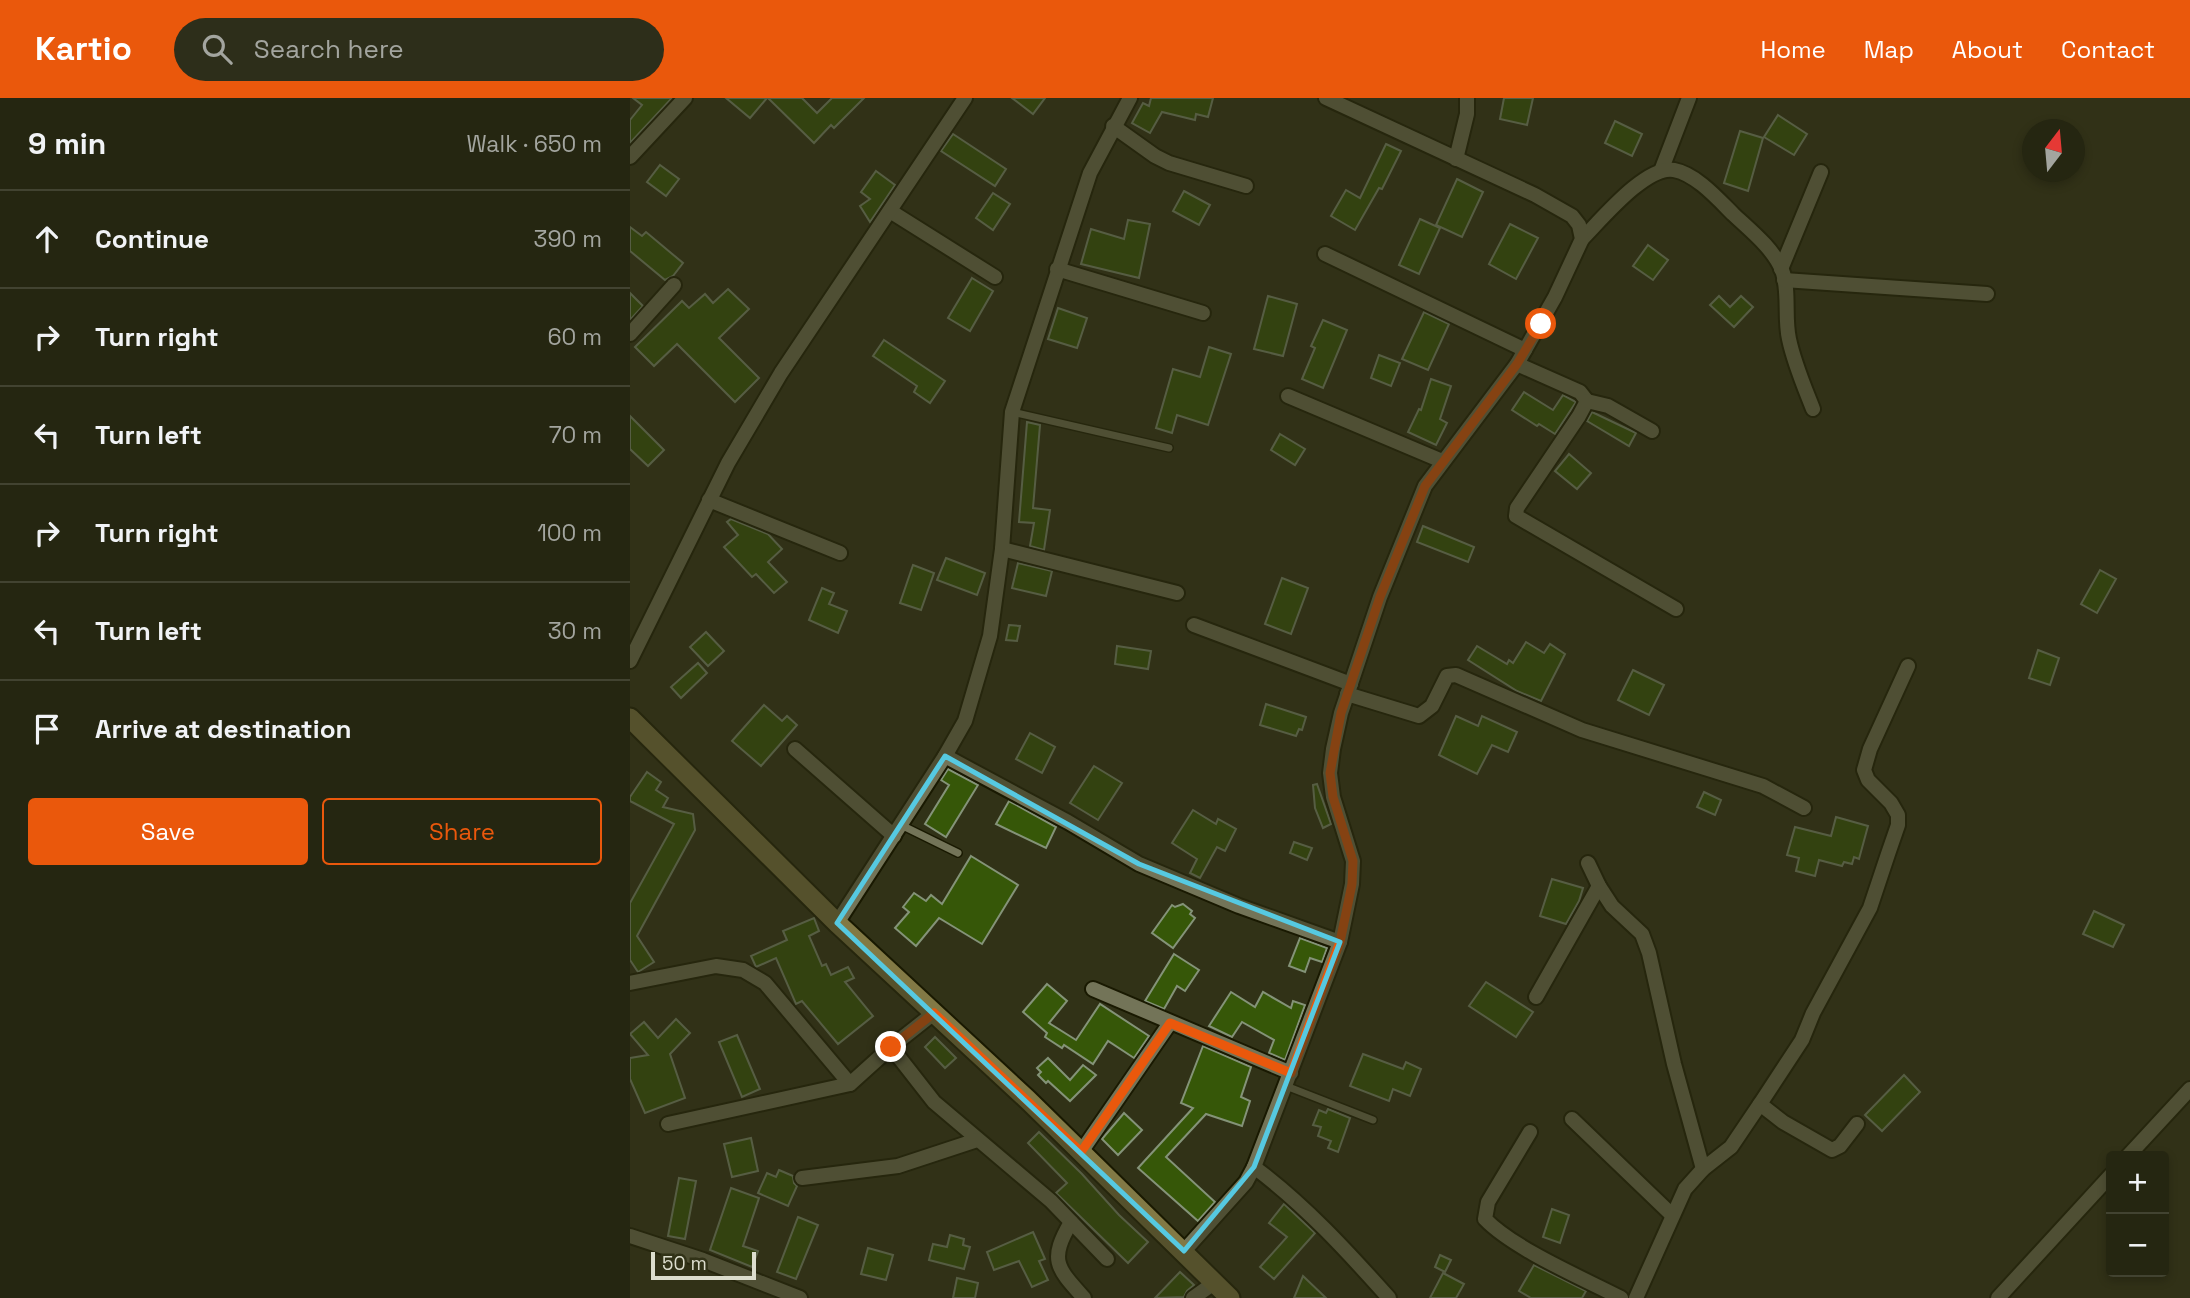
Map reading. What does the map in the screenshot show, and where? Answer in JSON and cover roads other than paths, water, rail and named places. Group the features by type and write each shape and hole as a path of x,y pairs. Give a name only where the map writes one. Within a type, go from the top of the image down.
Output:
{"street":[{"path":"630,157 685,98"},
{"path":"630,661 709,500 781,373 965,98"},
{"path":"837,923 965,722 990,636 1002,549 1012,412 1090,173 1129,98"},
{"path":"1326,98 1535,195 1572,216 1579,225 1583,239"},
{"path":"1456,159 1467,114 1467,98"},
{"path":"1661,171 1689,98"},
{"path":"1113,126 1154,156 1169,163 1246,186"},
{"path":"1184,1251 1246,1182 1254,1167 1340,942 1352,884 1353,861 1333,797 1330,773 1333,749 1349,689 1393,563 1425,486 1517,364 1555,297 1583,239 1645,179 1661,171 1674,170 1691,177 1767,247 1783,274"},
{"path":"1813,409 1798,373 1788,338 1783,274 1821,172"},
{"path":"890,211 995,277"},
{"path":"1325,254 1525,350"},
{"path":"1057,269 1203,313"},
{"path":"1783,274 1987,295"},
{"path":"630,334 674,285"},
{"path":"1517,364 1580,392 1587,401 1608,407 1652,431"},
{"path":"1288,396 1442,461"},
{"path":"1587,401 1517,508 1516,516 1676,609"},
{"path":"709,500 840,553"},
{"path":"1002,549 1177,593"},
{"path":"1194,625 1419,716 1432,706 1447,676 1456,675 1582,730 1763,786 1804,808"},
{"path":"1636,1298 1685,1189 1703,1168 1731,1147 1760,1104 1802,1040 1813,1013 1870,908 1895,835 1898,815 1891,803 1868,780 1864,770 1870,749 1908,666"},
{"path":"630,718 837,923 1081,1152 1230,1298"},
{"path":"795,749 897,830"},
{"path":"945,756 1068,822 1139,864 1239,906 1340,942"},
{"path":"1588,863 1612,906 1642,934 1703,1168"},
{"path":"1536,997 1599,886"},
{"path":"630,983 716,966 743,970 765,984 850,1084"},
{"path":"1093,989 1288,1079"},
{"path":"668,1124 850,1084 934,1013"},
{"path":"1081,1152 1170,1023"},
{"path":"891,1047 933,1102 1017,1171 1107,1259"},
{"path":"2133,1151 2190,1089"},
{"path":"1760,1104 1783,1122 1832,1150 1840,1146 1857,1124"},
{"path":"1572,1119 1672,1215"},
{"path":"1530,1132 1488,1202 1485,1219 1494,1229 1532,1252 1621,1298"},
{"path":"803,1178 898,1166 977,1140"},
{"path":"1254,1167 1284,1190 1338,1242 1389,1298"},
{"path":"1998,1298 2106,1180"},
{"path":"1071,1222 1057,1249 1058,1263 1068,1280 1084,1298"},
{"path":"630,1236 703,1260 800,1298"},
{"path":"1193,1298 1214,1283"}],"lane":[{"path":"1012,412 1169,448"},
{"path":"897,830 958,853"},
{"path":"1288,1079 1373,1120"}]}
